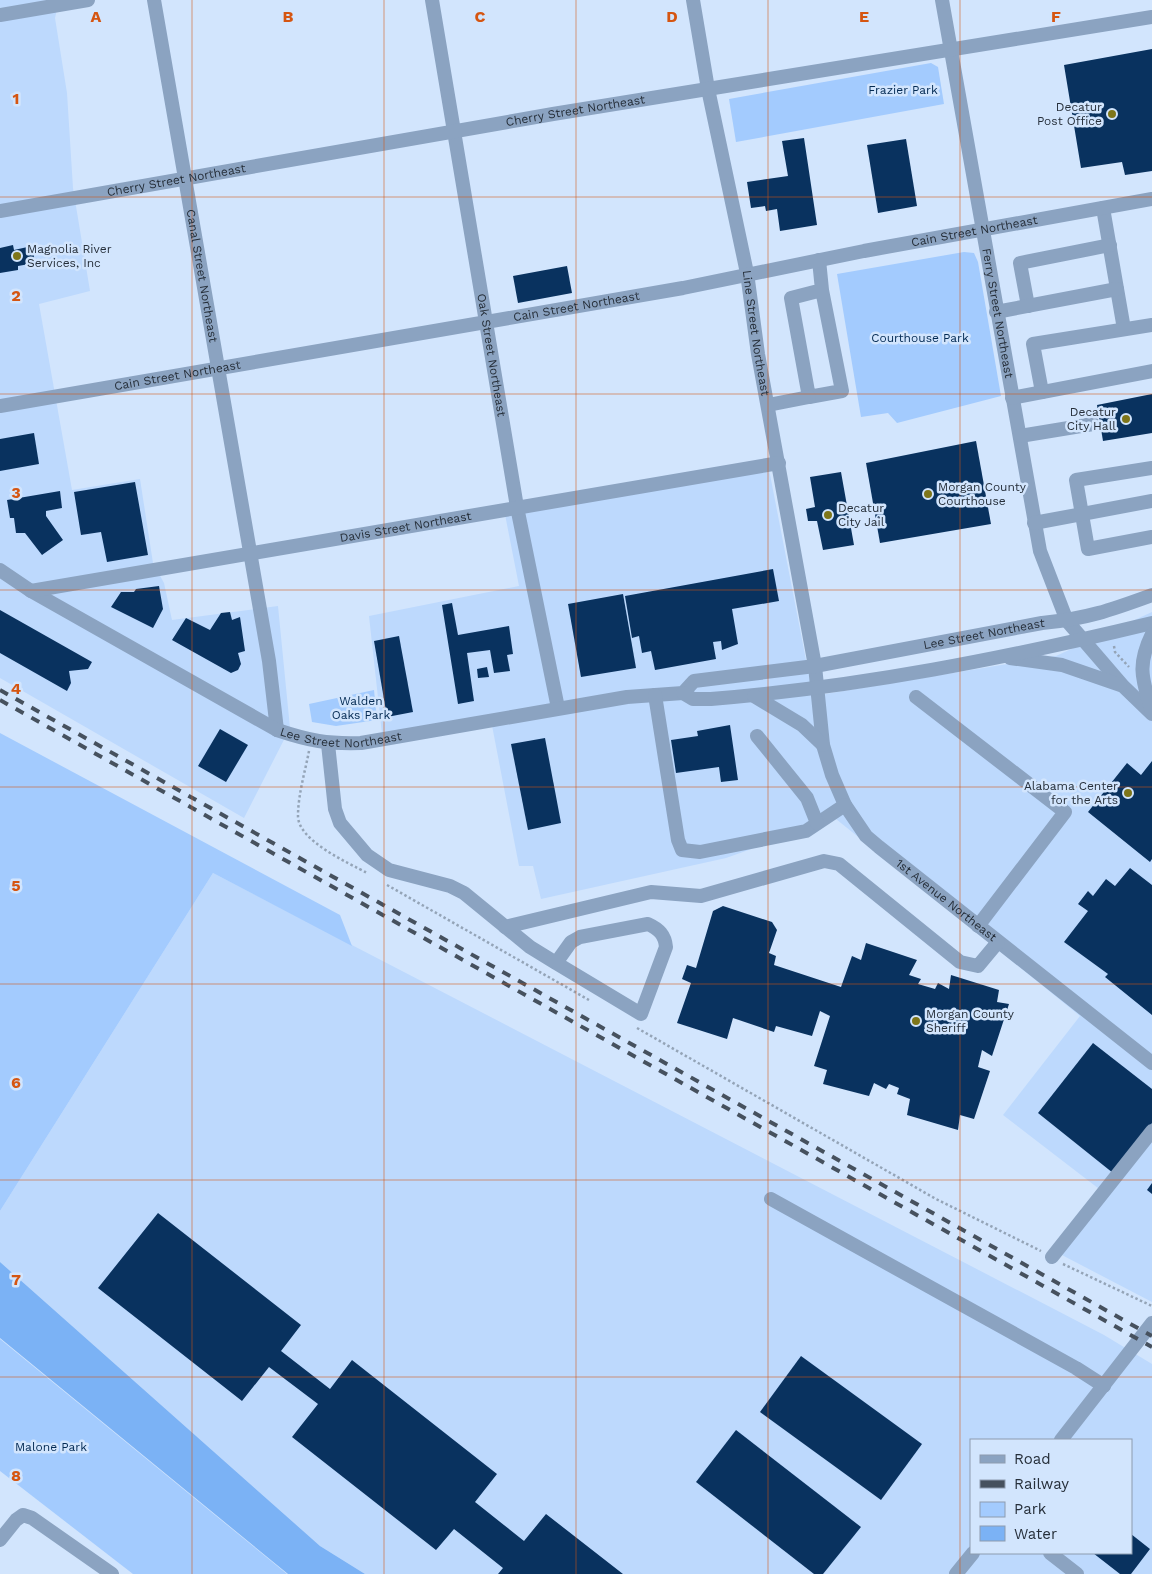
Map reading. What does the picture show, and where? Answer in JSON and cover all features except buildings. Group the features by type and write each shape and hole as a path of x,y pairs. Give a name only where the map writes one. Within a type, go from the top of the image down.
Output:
{"street":[{"path":"0,15 88,0"},
{"name":"Canal Street Northeast","path":"154,0 269,661 277,730"},
{"name":"Oak Street Northeast","path":"432,0 517,507 558,708"},
{"name":"Line Street Northeast","path":"693,0 708,89 747,273 768,405 815,666"},
{"name":"Ferry Street Northeast","path":"942,0 1034,523 1044,564 1067,621 1123,686 1152,714"},
{"name":"Cherry Street Northeast","path":"0,211 305,156 951,48 1018,40 1152,17"},
{"name":"Cain Street Northeast","path":"0,406 684,288 747,273 1152,199"},
{"path":"1103,208 1124,329"},
{"path":"1028,306 1020,263 1110,244"},
{"path":"768,405 842,391 818,260"},
{"path":"996,312 1117,289"},
{"path":"809,397 791,298 822,290"},
{"path":"1042,392 1033,344 1152,324"},
{"path":"1012,398 1152,371"},
{"path":"1020,436 1093,424"},
{"name":"Davis Street Northeast","path":"31,591 779,463"},
{"path":"1152,468 1076,480 1088,549 1152,537"},
{"path":"1034,523 1152,501"},
{"name":"Lee Street Northeast","path":"0,570 31,591 277,730 311,741 328,744 361,743 558,708 683,692 694,681 815,666 1042,623 1100,615 1152,595"},
{"name":"Lee Street Northeast","path":"683,692 692,699 754,696 880,679 1000,656 1152,623"},
{"path":"1152,634 1145,649 1140,670 1152,714"},
{"path":"1000,656 1062,665 1123,686"},
{"path":"815,666 818,687"},
{"name":"1st Avenue Northeast","path":"818,687 823,745 832,775 845,805 872,842 1152,1064"},
{"path":"655,695 678,840 682,850 700,852 806,831 845,805"},
{"path":"754,696 802,725 823,745"},
{"path":"916,697 1065,812 978,926"},
{"path":"757,736 763,746 807,798 818,823"},
{"path":"328,744 337,816 340,824 367,855 389,870 450,886 464,893 530,948 641,1014 666,948 665,938 657,928 648,924 580,937 571,942 556,963"},
{"path":"505,927 651,892 701,896 824,861 839,864 960,962 978,966 998,942"},
{"path":"1052,1257 1152,1132"},
{"path":"771,1199 1076,1368 1104,1386"},
{"path":"1062,1439 1149,1328"},
{"path":"0,1540 16,1520 23,1515 32,1518 112,1574"},
{"path":"956,1574 972,1554"},
{"path":"1051,1554 1077,1574"}],"path":[{"path":"1114,648 1115,652 1131,670"},
{"path":"1000,1229 1093,1280 1152,1306"}],"shaded area":[{"path":"0,0 59,0 55,18 67,93 73,188 90,291 39,304 72,490 140,479 153,563 164,583 172,620 278,606 290,728 244,818 0,678"},
{"path":"767,459 813,696 1056,656 1152,612 1152,1302 1060,1254 1107,1195 1003,1115 1080,1016 836,819 726,858 541,899 533,866 519,866 490,715 382,734 369,616 519,586 503,504"},
{"path":"213,873 1104,1335 1152,1364 1152,1574 365,1574 320,1546 0,1262 0,1211"}],"green space":[{"name":"Frazier Park","path":"931,63 938,67 944,104 736,142 729,99"},
{"name":"Courthouse Park","path":"964,252 974,253 978,262 1001,396 897,423 888,413 861,417 837,274"},
{"name":"Walden Oaks Park","path":"374,690 377,720 336,726 312,722 309,704"},
{"path":"0,733 340,915 352,946 213,873 0,1211"},
{"name":"Malone Park","path":"0,1339 287,1574 133,1574 0,1471"}],"water":[{"path":"0,1262 320,1546 365,1574 288,1574 0,1338"}],"railway":[{"path":"0,690 1152,1336"},
{"path":"0,700 1152,1347"}],"place":[{"name":"Decatur Post Office","path":"1112,114"},
{"name":"Magnolia River Services, Inc","path":"17,256"},
{"name":"Decatur City Hall","path":"1126,419"},
{"name":"Morgan County Courthouse","path":"928,494"},
{"name":"Decatur City Jail","path":"828,515"},
{"name":"Alabama Center for the Arts","path":"1128,793"},
{"name":"Morgan County Sheriff","path":"916,1021"}]}
